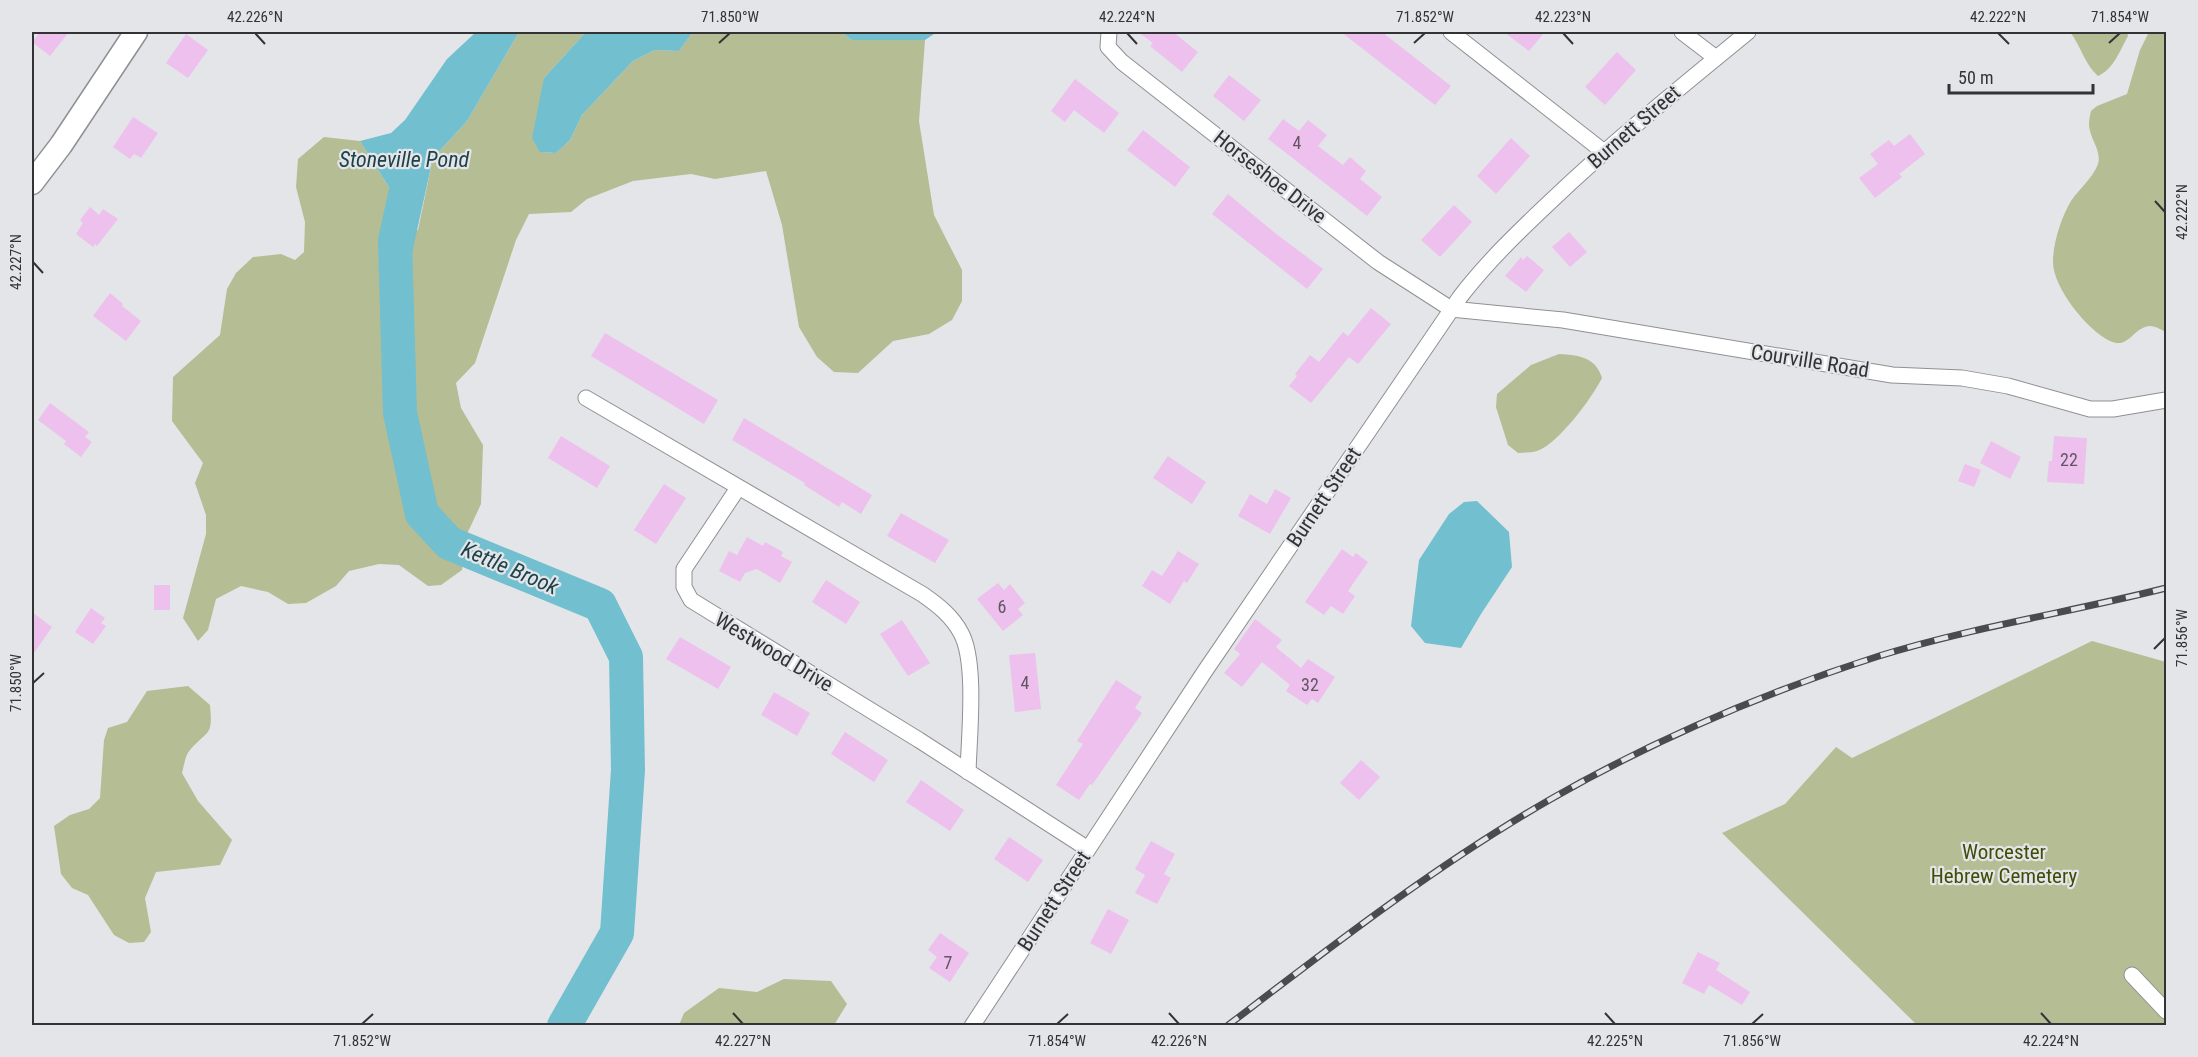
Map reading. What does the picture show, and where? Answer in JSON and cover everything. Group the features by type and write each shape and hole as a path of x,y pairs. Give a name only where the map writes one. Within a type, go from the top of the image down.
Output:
{"main road":[{"path":"32,183 61,145 136,32"}],"street":[{"name":"Horseshoe Drive","path":"1109,32 1108,47 1122,62 1378,262 1451,309"},
{"path":"1451,32 1604,152"},
{"path":"1682,32 1716,58"},
{"name":"Burnett Street","path":"972,1026 1205,671 1451,309 1490,261 1604,152 1748,32"},
{"name":"Courville Road","path":"1451,309 1563,320 1892,375 1962,378 2008,386 2090,409 2113,409 2166,400"},
{"path":"586,398 922,594 948,614 966,644 970,664 968,771"},
{"name":"Westwood Drive","path":"738,488 684,569 683,582 687,594 705,609 968,771 1088,849"},
{"path":"2132,975 2166,1011"}],"green space":[{"path":"519,32 586,32 544,78 540,152 556,153 570,140 582,115 633,61 655,50 679,51 693,32 841,32 852,40 925,40 919,121 934,215 962,270 962,301 952,320 929,334 893,341 858,373 834,372 817,357 799,327 782,225 766,171 715,179 691,174 633,181 587,199 571,212 529,214 516,240 475,363 456,383 461,408 483,445 481,504 467,534 462,570 441,585 428,586 399,565 379,564 349,571 336,586 306,603 288,604 268,592 241,586 216,599 208,630 198,641 183,618 206,534 206,515 195,483 203,463 172,421 173,377 220,335 227,289 236,273 253,257 281,254 295,260 304,252 305,222 296,187 298,159 324,137 360,141 390,189 395,241 418,230 433,158 467,121"},
{"path":"2070,32 2127,32 2128,36 2112,64 2098,76"},
{"path":"2149,32 2166,32 2166,332 2156,327 2144,327 2122,343 2116,343 2101,336 2073,308 2059,284 2053,255 2058,231 2067,208 2098,164 2098,154 2090,129 2091,111 2097,106 2127,94 2140,50"},
{"path":"1559,354 1579,356 1591,361 1602,378 1583,408 1555,439 1537,451 1518,453 1508,445 1496,407 1497,394 1531,365"},
{"name":"Worcester Hebrew Cemetery","path":"2092,641 2166,662 2166,1025 1917,1025 1722,833 1785,804 1836,747 1852,758"},
{"path":"188,686 210,705 211,723 208,732 188,752 182,773 198,801 232,840 220,865 156,872 145,898 151,932 144,942 129,943 114,935 88,895 72,888 61,874 54,826 70,815 89,809 100,798 104,740 108,728 127,722 147,691"},
{"path":"784,979 831,981 847,1004 834,1025 679,1025 684,1013 719,988 757,992"}],"water":[{"name":"Stoneville Pond","path":"476,32 519,32 467,121 433,158 412,253 395,241 390,189 360,141 391,133 405,120 447,59"},
{"path":"586,32 693,32 679,51 655,50 633,61 582,115 570,140 556,153 540,152 532,138 544,78"},
{"path":"841,32 937,32 925,40 852,40"},
{"path":"1477,501 1509,532 1512,567 1461,648 1425,643 1411,626 1419,560 1449,514 1464,502"}],"building":[{"path":"40,32 69,32 50,56 32,42"},
{"path":"1138,32 1173,32 1198,52 1182,72 1150,46 1153,43"},
{"path":"1341,32 1382,32 1451,86 1435,105"},
{"path":"1504,32 1545,32 1529,51"},
{"path":"186,34 208,50 188,78 166,63"},
{"path":"1617,52 1636,70 1605,105 1585,87"},
{"path":"1229,75 1261,100 1244,121 1213,96"},
{"path":"1075,79 1119,113 1104,133 1074,110 1065,122 1051,111"},
{"path":"133,117 158,133 141,158 134,154 130,159 113,147"},
{"path":"1283,119 1299,131 1308,120 1327,135 1318,146 1343,165 1350,157 1366,171 1360,179 1382,197 1367,216 1268,139"},
{"path":"1143,130 1190,167 1175,187 1127,150"},
{"path":"1910,134 1925,154 1899,174 1902,177 1875,198 1859,178 1878,164 1870,154 1889,140 1894,146"},
{"path":"1511,138 1530,156 1496,194 1477,176"},
{"path":"1228,194 1323,269 1307,289 1212,214"},
{"path":"1454,205 1472,222 1440,257 1421,240"},
{"path":"90,207 99,215 103,209 118,219 97,246 95,244 93,247 76,234 83,223 80,220"},
{"path":"1569,232 1587,252 1570,267 1552,247"},
{"path":"1527,256 1544,270 1526,292 1505,276 1521,257 1523,260"},
{"path":"110,293 141,321 126,341 93,316"},
{"path":"1371,308 1391,324 1358,364 1349,357 1311,403 1289,386 1310,355 1319,362 1343,332 1348,336"},
{"path":"605,333 718,400 704,424 591,356"},
{"path":"50,403 89,432 85,437 92,442 81,457 64,444 66,441 38,420"},
{"path":"744,418 872,495 861,514 842,502 839,507 804,485 805,483 732,440"},
{"path":"561,436 610,466 597,488 548,458"},
{"path":"2054,436 2087,438 2084,484 2047,482"},
{"path":"1991,441 2021,457 2010,479 1980,463"},
{"path":"1168,456 1206,482 1192,504 1153,478"},
{"path":"1965,464 1981,470 1974,487 1958,481"},
{"path":"664,484 686,498 656,544 634,530"},
{"path":"1275,489 1291,498 1270,534 1238,516 1250,494 1267,504"},
{"path":"901,513 949,540 935,563 887,536"},
{"path":"747,537 763,546 765,542 783,552 781,556 792,562 780,583 757,569 745,573 740,582 719,571 729,551 737,555"},
{"path":"1342,549 1353,557 1356,553 1368,562 1348,591 1355,596 1343,614 1331,606 1324,615 1305,602"},
{"path":"1178,551 1199,564 1187,583 1184,581 1170,604 1142,586 1152,570 1162,576"},
{"path":"826,580 860,602 846,624 812,602"},
{"path":"998,583 1004,590 1010,584 1025,603 1018,609 1023,615 1003,631 977,599"},
{"path":"154,585 170,585 170,610 154,610"},
{"path":"91,608 105,618 101,623 106,626 93,644 75,632"},
{"path":"32,612 52,627 32,656"},
{"path":"1255,619 1282,640 1276,647 1301,668 1308,659 1335,677 1318,703 1312,699 1307,705 1286,691 1290,685 1262,662 1242,687 1224,673 1240,654 1234,649"},
{"path":"902,620 930,663 908,676 880,634"},
{"path":"680,637 731,667 718,689 666,659"},
{"path":"1035,653 1041,709 1015,712 1009,655"},
{"path":"1116,680 1142,697 1135,708 1142,713 1079,800 1056,785 1083,744 1077,741"},
{"path":"774,692 810,713 797,736 761,715"},
{"path":"845,732 888,760 874,782 831,754"},
{"path":"1361,760 1380,777 1359,800 1340,783"},
{"path":"921,780 964,810 950,831 906,802"},
{"path":"1009,837 1043,860 1028,882 994,859"},
{"path":"1151,841 1175,854 1164,874 1171,878 1157,904 1135,893 1145,875 1135,869"},
{"path":"1108,909 1129,920 1111,954 1090,943"},
{"path":"940,933 969,953 950,982 929,968 937,957 928,950"},
{"path":"1698,952 1720,963 1716,970 1750,992 1742,1005 1709,985 1704,994 1682,983"}],"waterway":[{"name":"Kettle Brook","path":"405,195 395,241 400,413 422,514 449,543 600,605 626,657 628,770 617,933 564,1026"}],"railway":[{"path":"1227,1026 1385,907 1508,824 1590,777 1670,737 1795,685 1879,656 1986,628 2166,588"}]}
